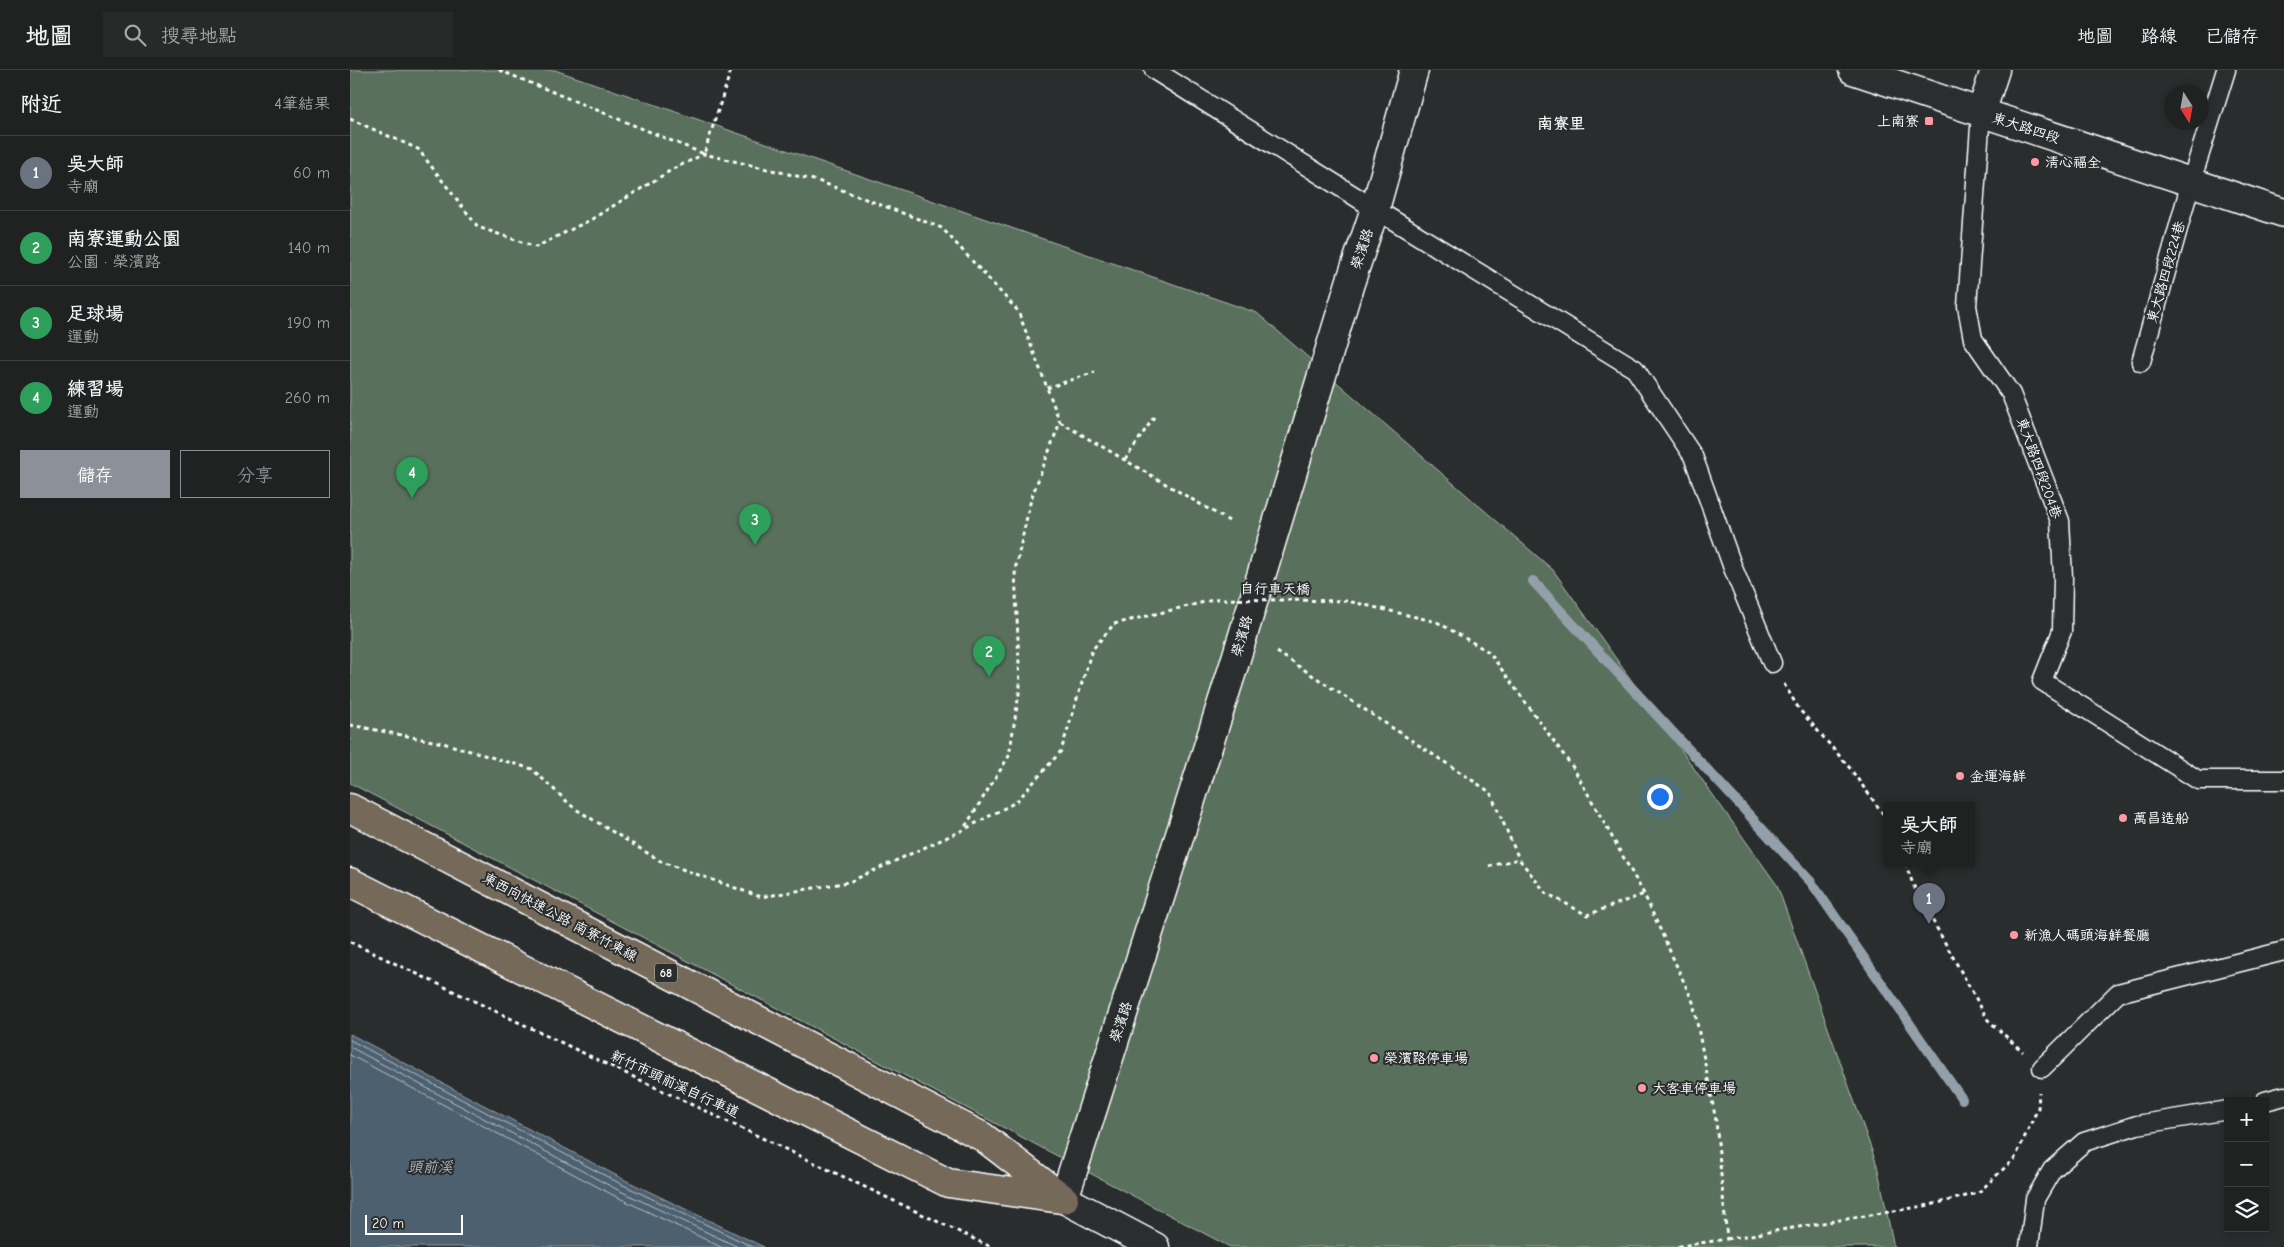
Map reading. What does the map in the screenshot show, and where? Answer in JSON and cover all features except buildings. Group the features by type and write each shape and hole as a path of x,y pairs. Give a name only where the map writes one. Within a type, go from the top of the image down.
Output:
{"highway":[{"name":"東西向快速公路 南寮竹東線","path":"350,808 983,1138 1064,1199"},
{"path":"350,882 948,1183 1064,1199"}],"street":[{"name":"榮濱路","path":"1064,1199 1234,665 1347,292 1375,210 1414,70"},
{"name":"東大路四段","path":"1853,70 2284,213"},
{"path":"1982,113 1995,70"},
{"path":"1064,1199 1155,1247"}],"lane":[{"path":"1154,70 1375,210 1635,369 1693,456 1733,568 1772,664"},
{"name":"東大路四段224巷","path":"2141,362 2191,182 2226,70"},
{"name":"東大路四段204巷","path":"1982,113 1966,306 1973,339 2011,394 2060,521 2062,631 2042,681 2198,780 2284,780"},
{"path":"2042,1068 2118,993 2284,952"},
{"path":"2269,1100 2284,1096"},
{"path":"2029,1247 2035,1199 2052,1170 2084,1142 2137,1125 2224,1111"}],"path":[{"path":"499,70 704,154 818,181 942,228 1018,311 1060,422 1229,521"},
{"path":"350,119 418,149 478,227 536,247 592,219 673,169 704,154 731,70"},
{"path":"1047,388 1095,372"},
{"path":"1125,460 1154,417"},
{"path":"350,725 443,742 532,770 574,808 662,862 761,896 849,882 963,830 1009,756 1020,687 1015,570 1031,499 1060,422"},
{"name":"自行車天橋","path":"963,830 1016,802 1062,751 1092,650 1114,624 1217,599 1348,601 1437,622 1489,652 1574,769 1644,894 1693,1002 1716,1121 1727,1239"},
{"path":"1277,652 1490,792 1519,859 1546,893 1587,915 1644,894"},
{"path":"1772,664 1799,710 1849,767 1883,814"},
{"path":"1489,866 1519,859"},
{"path":"1674,1247 1930,1206 1978,1193 2015,1158 2038,1108 2042,1068 1988,1020 1915,890 1906,867"},
{"name":"新竹市頭前溪自行車道","path":"350,942 991,1247"}],"green space":[{"path":"350,70 555,70 1257,313 1553,570 1777,885 1877,1165 1894,1247 1230,1247 350,783"}],"water":[{"name":"頭前溪","path":"350,1034 621,1178 764,1247 350,1247"}],"waterway":[{"path":"1533,581 1811,882 1962,1099"}],"place":[{"name":"上南寮","path":"1929,121"},
{"name":"清心福全","path":"2035,162"},
{"name":"練習場","path":"412,498"},
{"name":"足球場","path":"755,545"},
{"name":"南寮運動公園","path":"989,677"},
{"name":"金運海鮮","path":"1960,776"},
{"name":"萬昌造船","path":"2123,818"},
{"name":"吳大師","path":"1929,924"},
{"name":"新漁人碼頭海鮮餐廳","path":"2014,935"},
{"name":"榮濱路停車場","path":"1374,1058"},
{"name":"大客車停車場","path":"1642,1088"}],"district":[{"name":"南寮里","path":"1561,124"}]}
